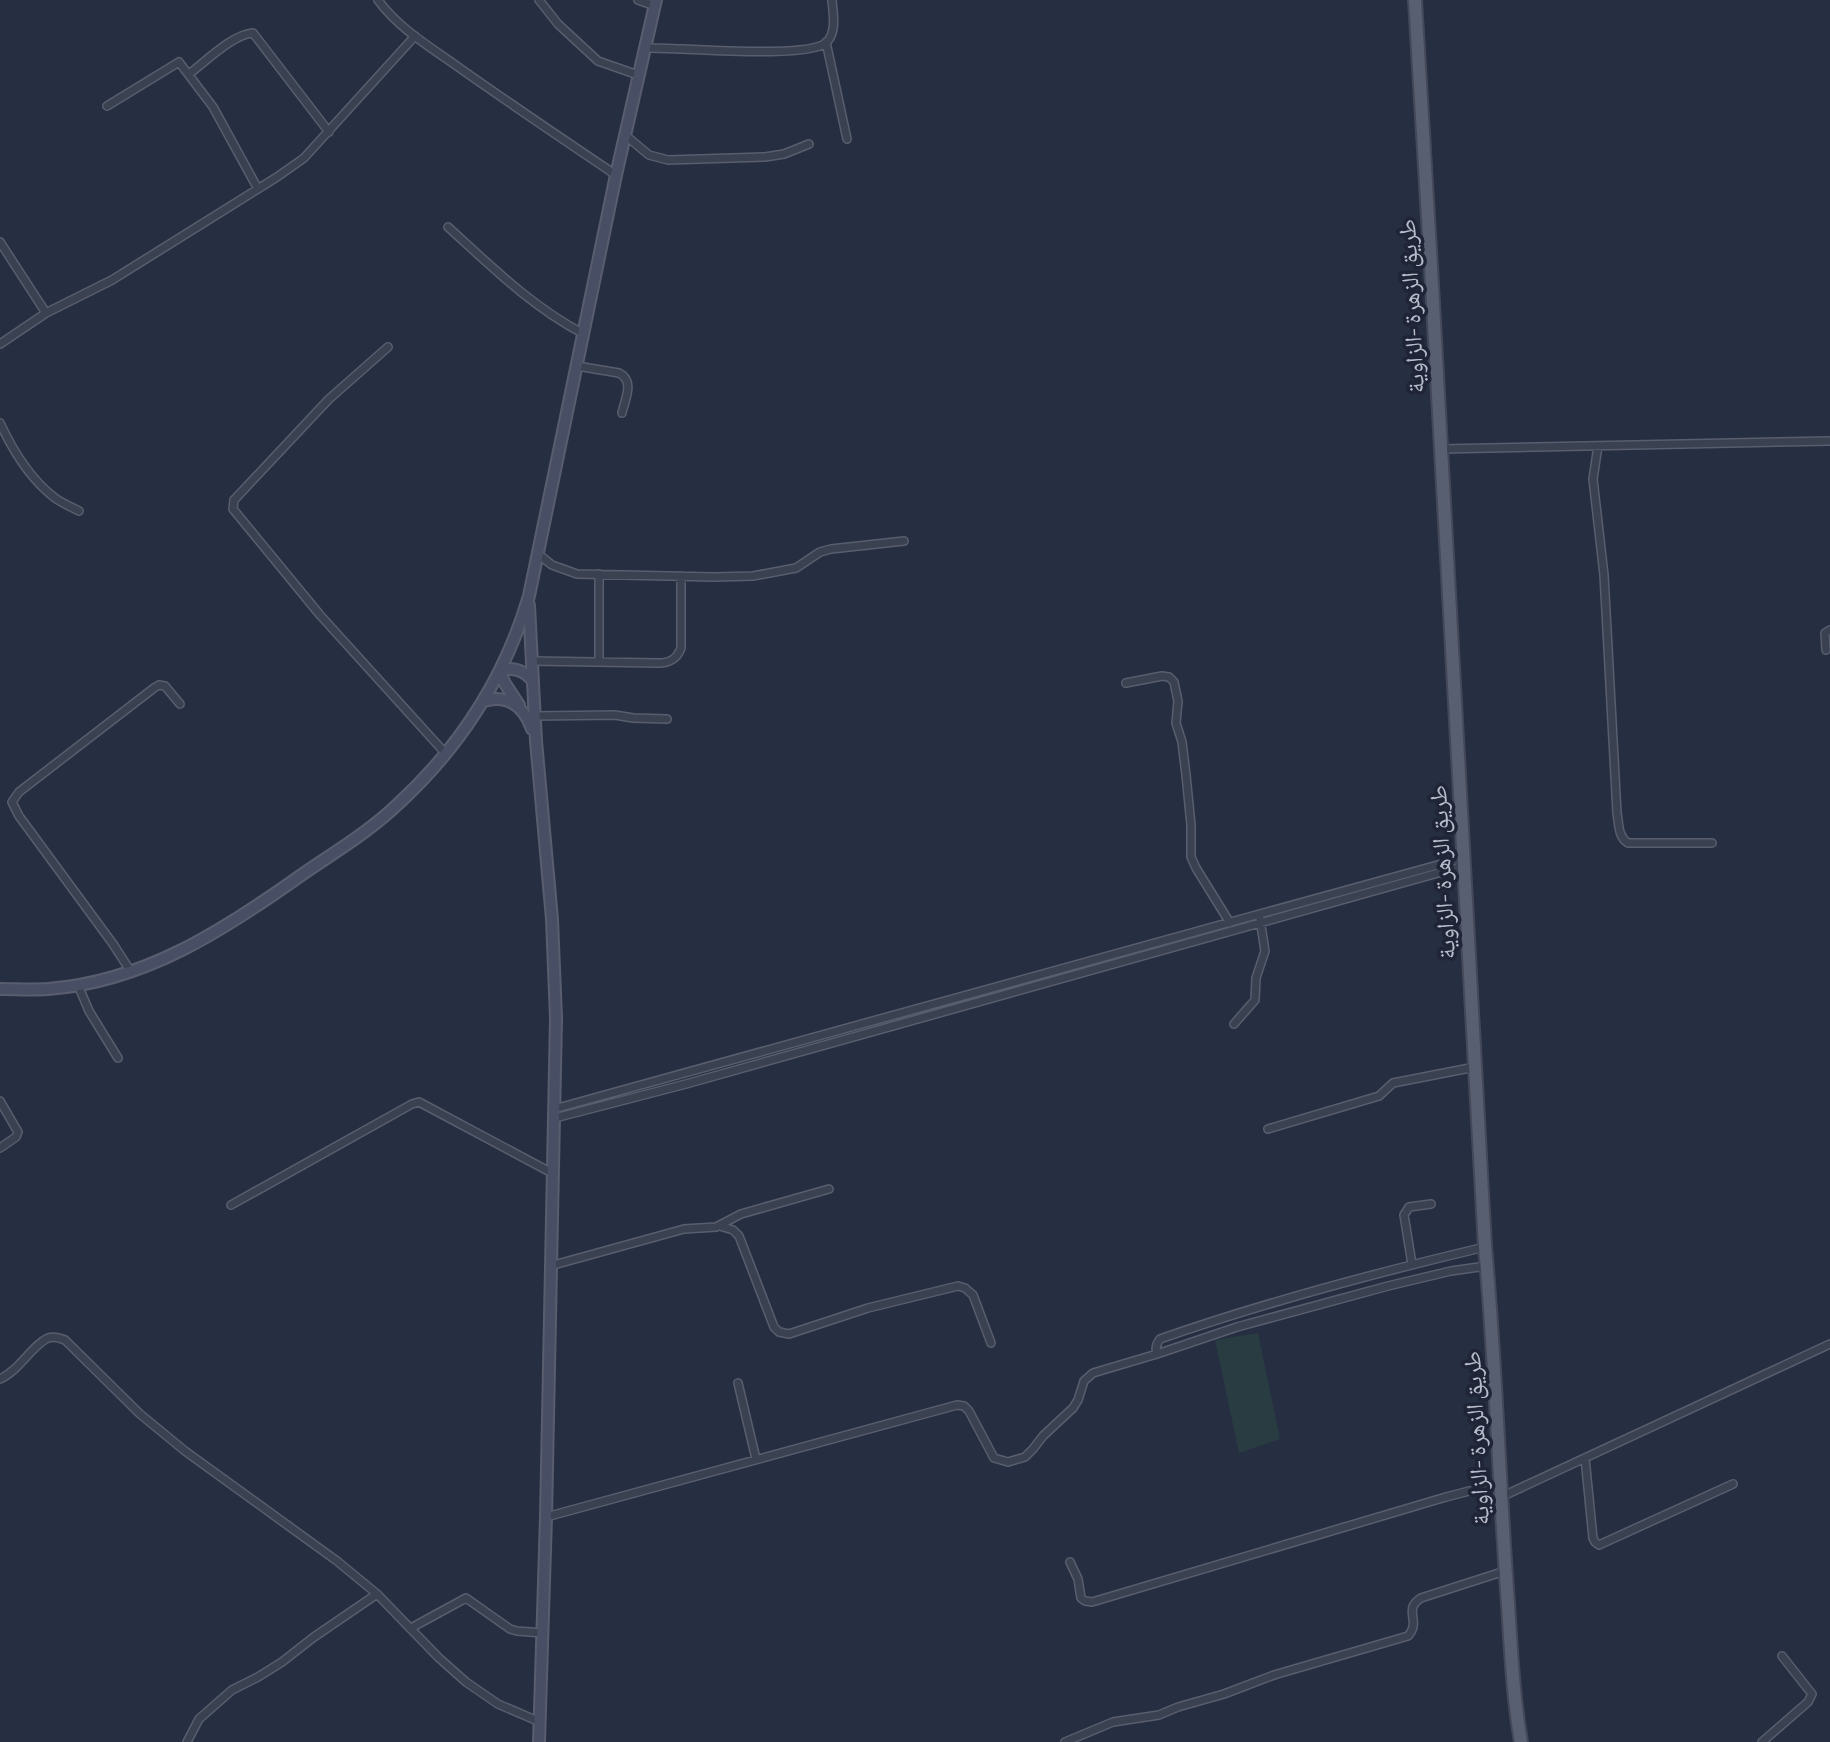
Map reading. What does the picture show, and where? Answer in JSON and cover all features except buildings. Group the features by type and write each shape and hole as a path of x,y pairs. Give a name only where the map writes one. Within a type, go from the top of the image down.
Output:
{"main road":[{"name":"طريق الزهرة -الزاوية","path":"1415,0 1486,1266 1493,1335 1505,1571 1521,1742"},
{"path":"0,989 47,989 78,985 131,972 167,958 215,933 384,817 411,792 466,729 500,671 517,633 528,596 616,175 655,3"},
{"path":"528,596 536,741 552,919 555,1018 539,1742"},
{"path":"500,671 515,669 528,675 533,681"},
{"path":"500,671 529,721 536,741"},
{"path":"484,701 503,699 520,707"}],"street":[{"path":"378,0 415,36 616,175"},
{"path":"539,0 558,24 598,61 638,75"},
{"path":"638,0 655,3"},
{"path":"645,48 719,52 814,49 826,42 833,30 832,0"},
{"path":"189,74 234,40 244,34 253,33 329,132"},
{"path":"0,344 46,313 112,280 304,158 415,36"},
{"path":"826,42 847,139"},
{"path":"107,106 176,63 181,64 213,107 258,189"},
{"path":"625,135 649,155 668,160 775,156 809,144"},
{"path":"448,227 518,291 560,322 584,334"},
{"path":"0,242 46,313"},
{"path":"388,347 329,399 233,500 232,506 320,615 446,754"},
{"path":"577,366 625,376 629,384 622,413"},
{"path":"0,423 31,475 55,498 79,512"},
{"path":"0,444 9,441"},
{"path":"1441,449 1830,441"},
{"path":"1598,446 1592,479 1604,575 1617,813 1621,835 1628,843 1712,843"},
{"path":"538,554 552,565 568,572 753,576 796,568 825,550 904,541"},
{"path":"598,574 599,662"},
{"path":"532,661 664,663 675,658 681,648 681,576"},
{"path":"1826,650 1825,633 1830,630"},
{"path":"1126,683 1162,676 1169,677 1174,682 1178,696 1176,723 1182,742 1191,825 1191,857 1230,923"},
{"path":"131,972 19,816 12,802 19,792 159,685 164,686 180,704"},
{"path":"535,716 611,715 667,719"},
{"path":"554,1114 686,1084 1463,862"},
{"path":"554,1114 1230,923 1260,919"},
{"path":"1234,1024 1255,1000 1256,978 1265,950 1260,919"},
{"path":"78,985 89,1011 118,1058"},
{"path":"1268,1129 1379,1096 1393,1083 1475,1068"},
{"path":"0,1101 18,1132 16,1137 0,1148"},
{"path":"231,1205 358,1133 419,1102 552,1173"},
{"path":"720,1226 741,1214 829,1189"},
{"path":"1412,1264 1404,1214 1409,1207 1431,1204"},
{"path":"550,1266 684,1229 729,1227 739,1236 774,1327 782,1333 789,1334 868,1308 958,1286 973,1295 991,1343"},
{"path":"1157,1354 1156,1344 1160,1339 1206,1322 1412,1264 1485,1247"},
{"path":"1427,1261 1432,1275"},
{"path":"546,1517 961,1405 969,1411 993,1458 1008,1462 1024,1457 1073,1408 1079,1400 1084,1381 1093,1373 1237,1327 1432,1275 1486,1266"},
{"path":"0,1379 9,1375 48,1338 58,1337 65,1340 140,1414 185,1451 337,1561 377,1594 466,1682 498,1704 540,1722"},
{"path":"1501,1497 1830,1344"},
{"path":"738,1384 756,1459"},
{"path":"1585,1458 1593,1538 1599,1545 1733,1484"},
{"path":"1070,1562 1078,1579 1081,1598 1092,1602 1500,1483"},
{"path":"1065,1742 1113,1722 1159,1715 1274,1675 1408,1636 1414,1626 1411,1608 1414,1602 1505,1571"},
{"path":"187,1742 199,1719 232,1690 282,1662 377,1594"},
{"path":"411,1628 467,1598 510,1629 517,1632 543,1633"},
{"path":"1762,1742 1808,1702 1812,1694 1782,1656"}],"shaded area":[{"path":"1258,1333 1280,1439 1239,1453 1215,1340"}]}
